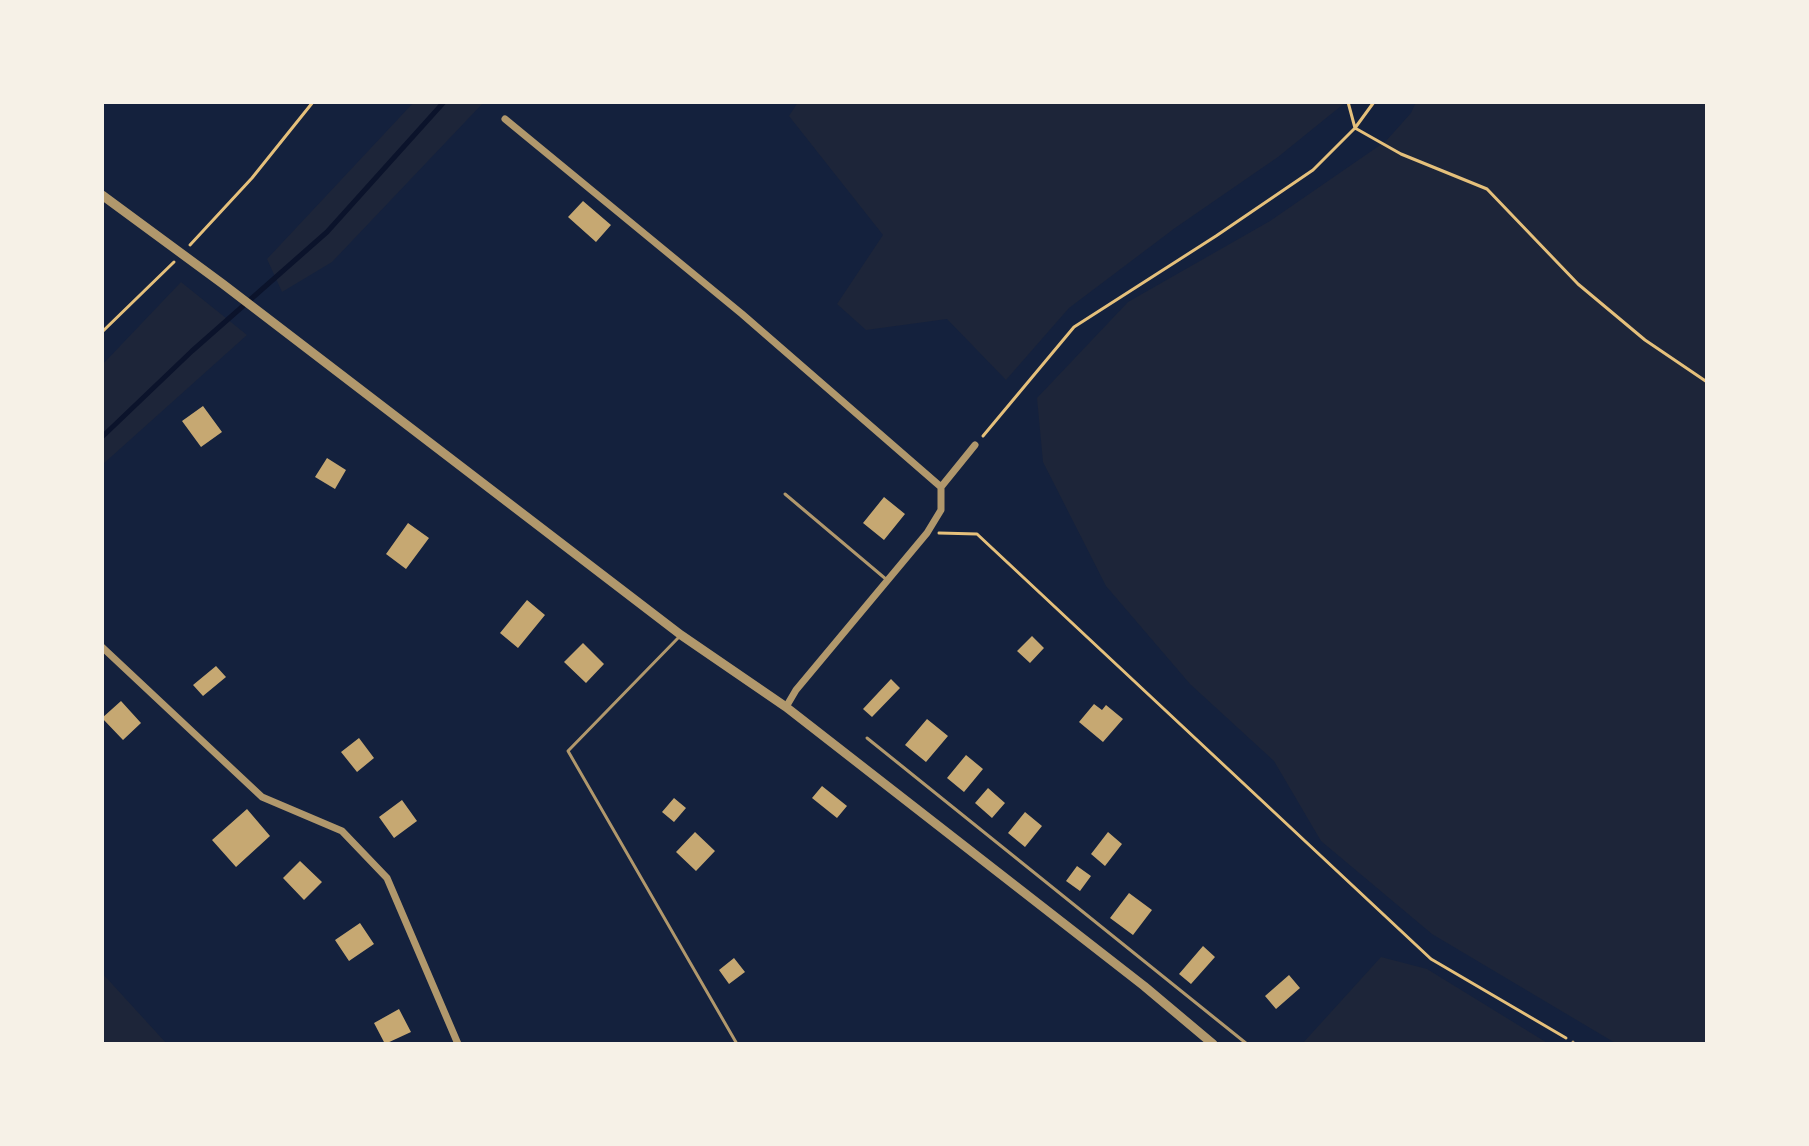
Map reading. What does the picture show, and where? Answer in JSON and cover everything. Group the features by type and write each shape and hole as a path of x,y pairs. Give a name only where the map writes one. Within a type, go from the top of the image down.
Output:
{"street":[{"path":"505,119 742,314 941,487"},
{"path":"102,195 288,333 681,635 786,707 1144,986 1213,1044"},
{"path":"786,707 796,690 927,533 941,510 941,487 975,445"},
{"path":"102,647 262,797 342,831 387,878 458,1044"}],"lane":[{"path":"785,494 888,580"},
{"path":"681,635 568,751 737,1044"},
{"path":"867,738 1247,1044"}],"path":[{"path":"102,332 182,254 252,178 313,102"},
{"path":"1348,102 1355,128 1401,154 1487,189 1578,284 1645,340 1707,382"},
{"path":"975,445 1074,327 1313,170 1355,128 1374,102"},
{"path":"927,533 977,534 1431,959 1573,1043"}],"shaded area":[{"path":"414,102 484,102 332,262 282,292 267,259"},
{"path":"798,102 1346,102 1278,157 1175,228 1069,308 1006,380 947,319 866,330 837,304 883,235 789,116"},
{"path":"1416,102 1707,102 1707,1044 1617,1044 1432,934 1321,841 1274,761 1190,684 1106,586 1043,462 1037,398 1128,302 1270,221 1386,141 1411,113"},
{"path":"181,282 247,335 102,465 102,365"},
{"path":"1381,957 1427,969 1549,1044 1302,1044"},
{"path":"102,973 167,1044 102,1044"}],"building":[{"path":"583,201 611,225 596,242 568,217"},
{"path":"203,406 222,432 201,447 182,421"},
{"path":"327,458 346,470 335,489 315,477"},
{"path":"884,497 905,514 884,540 863,523"},
{"path":"408,523 429,538 406,569 386,554"},
{"path":"527,600 545,615 518,648 500,633"},
{"path":"1032,636 1044,648 1030,663 1017,651"},
{"path":"583,643 604,664 586,683 564,662"},
{"path":"216,666 226,677 203,696 193,685"},
{"path":"891,679 900,688 872,717 863,709"},
{"path":"121,701 141,723 123,740 102,718"},
{"path":"1094,704 1102,710 1106,705 1123,719 1103,742 1079,722"},
{"path":"927,719 948,736 926,762 905,745"},
{"path":"359,738 374,758 357,772 341,752"},
{"path":"966,755 983,769 964,792 947,778"},
{"path":"822,786 847,806 837,818 812,798"},
{"path":"988,788 1005,803 992,818 975,803"},
{"path":"674,798 686,808 674,822 662,812"},
{"path":"402,800 417,821 394,838 379,817"},
{"path":"247,809 270,836 236,867 212,840"},
{"path":"1025,812 1042,826 1025,847 1008,833"},
{"path":"695,832 715,851 696,871 676,852"},
{"path":"1108,832 1122,844 1105,866 1091,854"},
{"path":"300,861 322,882 304,900 283,878"},
{"path":"1077,866 1091,876 1080,891 1066,881"},
{"path":"1129,893 1152,910 1133,935 1110,918"},
{"path":"360,923 374,944 349,961 335,940"},
{"path":"1203,946 1215,957 1191,984 1179,974"},
{"path":"734,958 745,972 729,984 719,970"},
{"path":"1289,975 1300,988 1276,1009 1265,996"},
{"path":"399,1009 411,1032 385,1044 374,1023"}],"waterway":[{"path":"102,437 192,351 327,232 444,102"}]}
